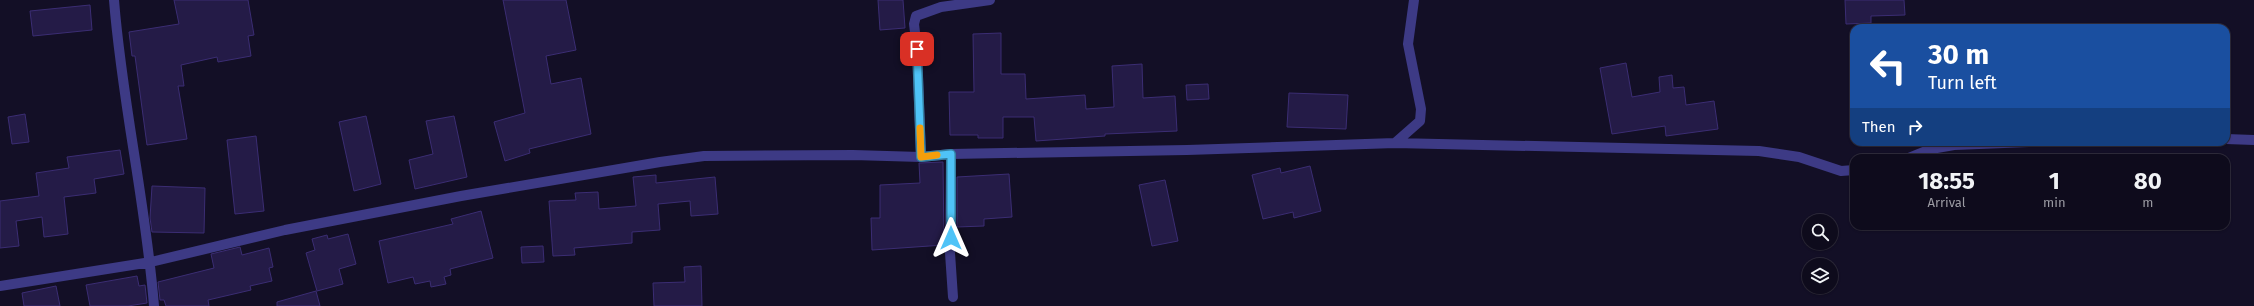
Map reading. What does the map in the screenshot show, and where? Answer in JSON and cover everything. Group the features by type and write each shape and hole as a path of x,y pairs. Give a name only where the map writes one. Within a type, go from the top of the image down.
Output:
{"street":[{"path":"114,0 129,129 151,262 154,306"},
{"path":"921,157 917,49 914,24 916,16 941,7 990,0"},
{"path":"1395,143 1420,121 1421,109 1408,44 1414,0"},
{"path":"2230,139 2254,140"},
{"path":"0,286 151,262 285,230 461,196 704,156 853,155 921,157 951,154 1187,150 1395,143 1759,151 1799,157 1842,170 1850,170"},
{"path":"1919,154 1945,146"},
{"path":"951,154 950,253 953,297"}],"building":[{"path":"174,0 248,0 254,35 248,36 251,56 218,62 217,57 181,65 184,86 178,86 187,139 147,145 135,56 132,56 129,32 179,24"},
{"path":"503,0 566,0 576,50 546,56 551,84 581,78 591,134 529,149 530,153 505,161 494,122 525,113"},
{"path":"878,0 903,0 905,28 880,30"},
{"path":"1845,0 1904,0 1905,15 1871,16 1871,23 1846,24"},
{"path":"90,5 92,30 33,36 30,11"},
{"path":"1001,33 1001,74 1025,74 1026,99 1085,95 1086,109 1114,107 1112,66 1142,64 1143,98 1175,96 1177,131 1105,134 1105,136 1036,141 1034,117 1003,117 1003,138 978,138 978,135 950,135 949,92 974,92 973,34"},
{"path":"1626,63 1632,97 1660,92 1659,77 1672,75 1673,88 1684,87 1686,105 1714,101 1718,129 1666,136 1665,126 1612,134 1600,68"},
{"path":"1208,84 1209,99 1187,100 1186,85"},
{"path":"1289,93 1348,95 1346,129 1287,127"},
{"path":"25,114 29,142 12,144 8,117"},
{"path":"366,116 381,184 354,191 339,122"},
{"path":"454,116 467,177 415,189 409,160 433,154 426,121"},
{"path":"256,136 264,211 235,214 227,140"},
{"path":"120,150 124,174 94,179 96,193 64,197 68,234 44,237 42,217 16,221 19,246 0,248 0,201 39,196 36,173 69,168 67,157"},
{"path":"943,162 944,245 872,250 871,218 880,218 880,185 920,183 919,163"},
{"path":"1310,166 1321,211 1294,218 1293,212 1263,219 1252,175 1280,168 1281,173"},
{"path":"1009,174 1012,217 984,219 984,226 957,227 957,177"},
{"path":"656,175 656,183 715,177 718,214 691,216 690,201 658,204 660,230 632,232 632,243 574,248 575,255 553,256 549,201 576,200 575,193 598,192 599,209 636,206 633,177"},
{"path":"1165,180 1178,241 1152,246 1139,185"},
{"path":"152,186 205,188 204,233 152,232 150,218"},
{"path":"481,211 493,258 450,269 451,275 444,277 446,284 431,287 430,281 415,284 413,277 388,283 379,241 453,224 451,219"},
{"path":"348,234 356,264 339,269 343,284 317,291 306,253 315,250 312,239 327,235 328,239"},
{"path":"543,246 544,262 522,263 521,247"},
{"path":"240,247 242,255 269,248 273,267 269,268 272,281 250,286 251,290 208,300 209,306 166,306 164,300 160,300 158,282 214,268 211,254"},
{"path":"701,266 702,306 654,306 653,283 685,282 684,267"},
{"path":"137,276 139,286 145,285 147,303 128,306 90,306 86,285"},
{"path":"56,286 60,306 24,306 22,293"},
{"path":"316,291 320,306 277,306 277,302"}],"slow traffic":[{"path":"920,128 921,157 937,155"}],"route":[{"path":"917,49 921,157 951,154 951,238"}]}
